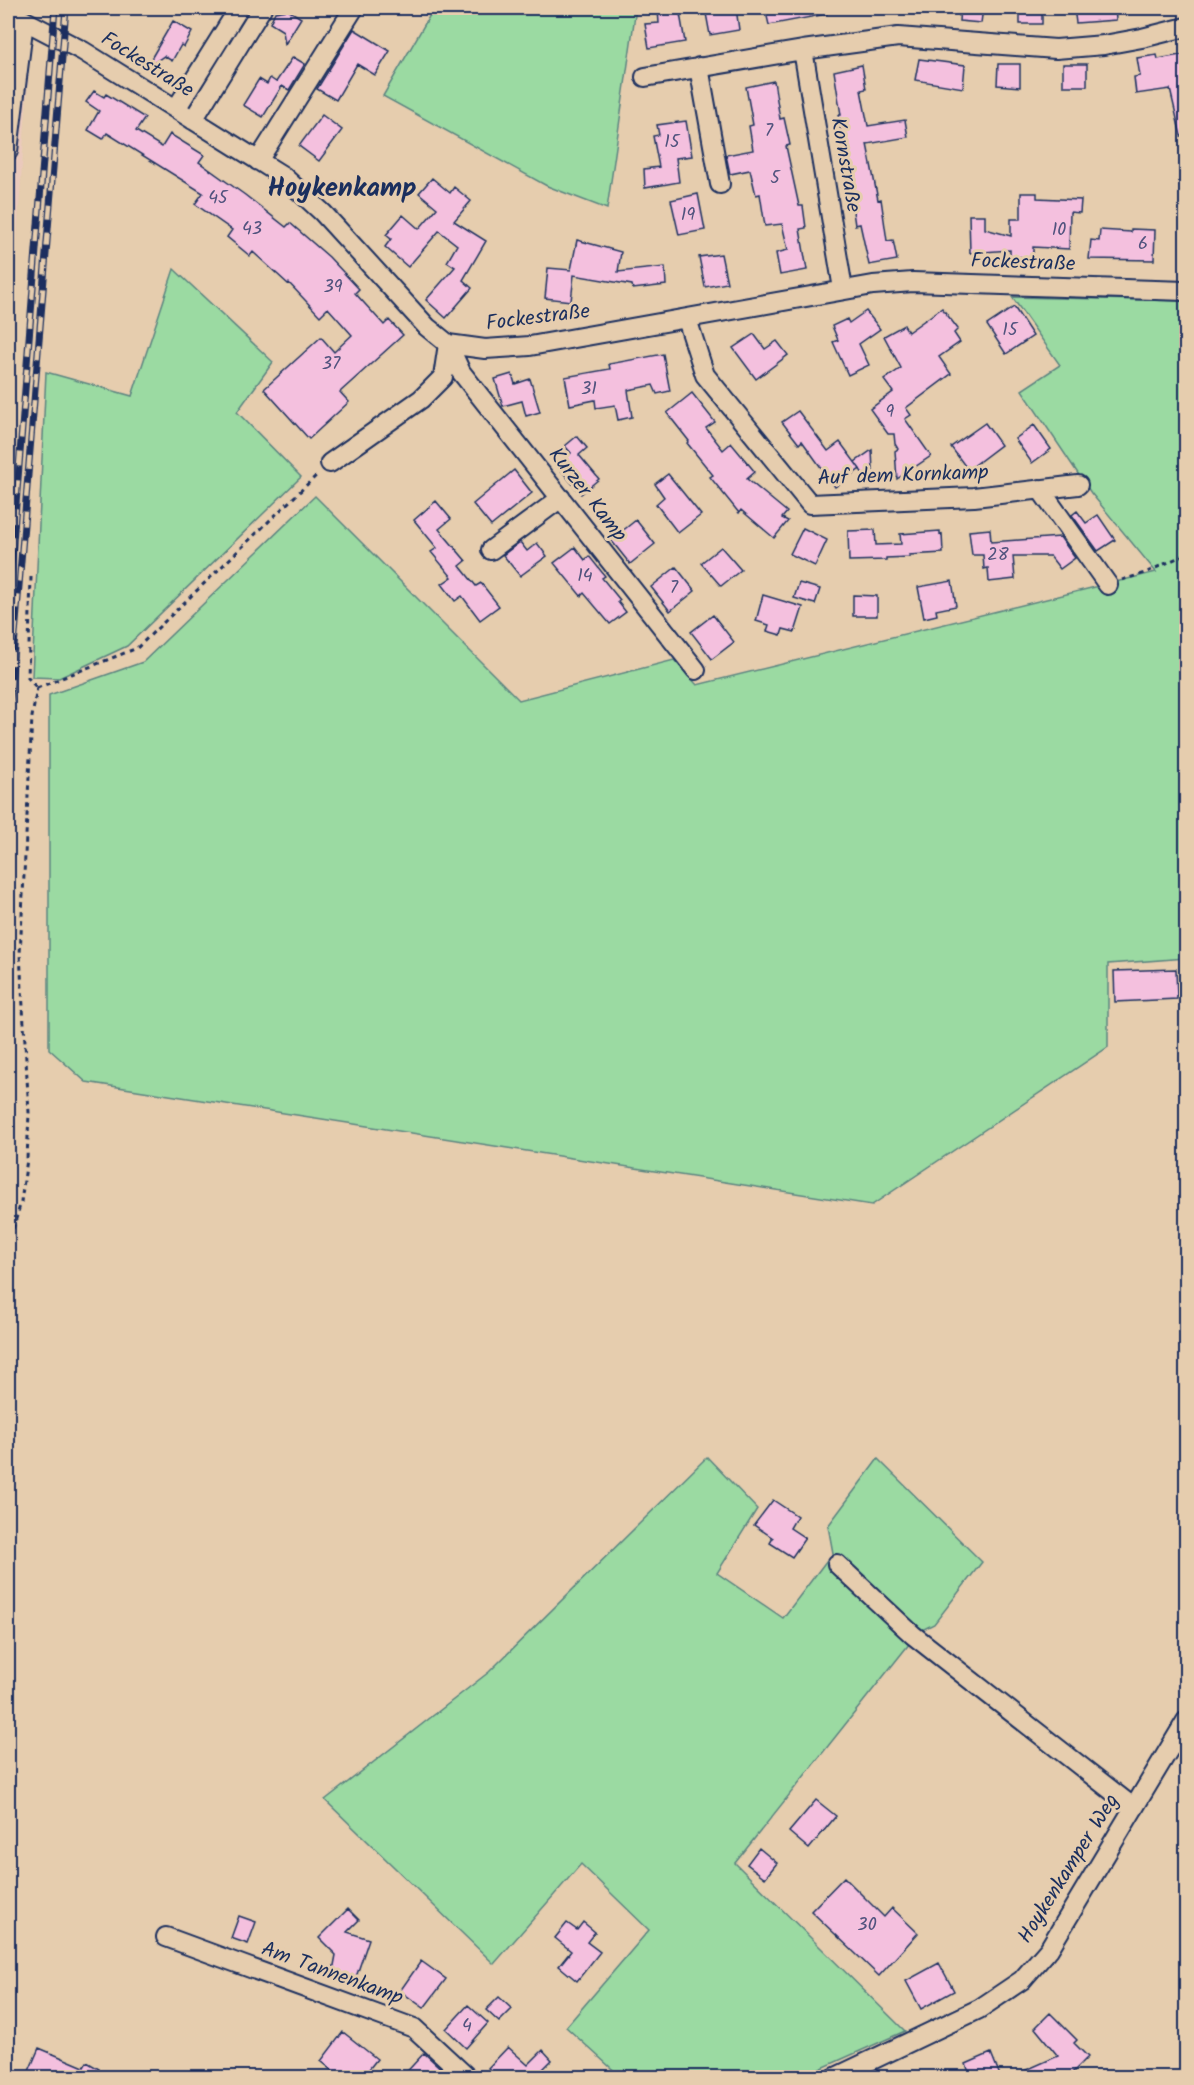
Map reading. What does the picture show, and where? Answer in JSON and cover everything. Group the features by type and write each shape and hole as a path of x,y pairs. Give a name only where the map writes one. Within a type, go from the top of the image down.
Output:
{"street":[{"path":"176,109 239,8"},
{"path":"193,120 262,8"},
{"path":"258,161 354,8"},
{"name":"Fockestraße","path":"8,12 83,51 283,176 323,213 427,327 448,344 485,349 530,346 843,289 913,282 1186,291"},
{"path":"8,151 24,21"},
{"path":"645,77 802,50 898,37 1056,49 1123,42 1186,27"},
{"name":"Kornstraße","path":"802,50 843,289"},
{"path":"699,67 720,184"},
{"name":"Auf dem Kornkamp","path":"687,319 705,375 810,504 974,497 1078,485"},
{"path":"330,463 421,399 443,377 448,344"},
{"name":"Kurzer Kamp","path":"448,344 461,372 696,670"},
{"path":"1040,489 1108,585"},
{"path":"491,550 561,498"},
{"path":"837,1564 913,1635 1134,1809"},
{"name":"Hoykenkamper Weg","path":"834,2078 979,2009 1022,1980 1049,1949 1186,1721"},
{"name":"Am Tannenkamp","path":"166,1937 414,2028 468,2078"}],"path":[{"path":"37,688 137,648 330,463"},
{"path":"1108,585 1145,573 1186,554"},
{"path":"31,578 28,678 37,688"},
{"path":"8,1245 21,1202 27,1158 29,1113 20,954 32,717 37,688"}],"shaded area":[{"path":"8,25 31,38 8,364"}],"green space":[{"path":"434,8 636,8 607,209 547,186 383,96"},
{"path":"174,269 273,362 237,412 301,477 127,646 59,678 32,677 46,372 132,396"},
{"path":"1012,297 1186,301 1186,958 1108,964 1108,1047 872,1205 86,1082 49,1049 49,695 143,662 315,496 519,700 674,660 697,685 1156,572 1091,493 1022,390 1060,365"},
{"path":"707,1457 757,1509 717,1573 783,1618 827,1560 910,1643 735,1863 905,2031 802,2077 621,2077 566,2027 649,1930 581,1864 494,1964 325,1800 489,1672"},
{"path":"878,1459 982,1562 934,1624 918,1632 833,1553 828,1526"}],"building":[{"path":"679,8 685,42 649,48 645,24 659,23 658,10"},
{"path":"705,8 736,8 739,30 710,35"},
{"path":"765,8 826,8 827,14 769,25"},
{"path":"960,8 983,8 981,23 959,21"},
{"path":"1020,8 1042,8 1042,24 1020,24"},
{"path":"1074,8 1115,8 1116,20 1076,23"},
{"path":"288,10 301,18 285,44 283,31 270,23 275,12"},
{"path":"173,21 192,32 184,47 181,45 172,61 164,56 145,69"},
{"path":"354,29 390,51 375,75 357,64 336,100 317,89"},
{"path":"1186,54 1186,136 1181,136 1170,89 1136,94 1134,77 1140,76 1137,58 1157,55 1158,59"},
{"path":"293,57 305,64 289,90 282,86 263,117 243,105 259,79 267,84 270,78 276,82"},
{"path":"919,59 965,65 963,88 915,80"},
{"path":"998,64 1020,64 1020,87 997,85"},
{"path":"1063,64 1087,64 1087,86 1063,86"},
{"path":"862,65 866,89 861,90 868,126 905,120 908,137 867,144 878,200 881,199 887,241 893,240 897,260 869,265 860,224 855,225 849,184 847,184 838,115 841,115 834,71"},
{"path":"774,81 780,119 784,118 790,145 786,146 799,206 803,206 806,228 800,229 807,270 780,275 776,253 788,250 782,224 765,226 760,194 756,195 750,170 730,174 726,155 753,150 749,126 753,125 746,87"},
{"path":"94,91 104,97 106,94 145,118 136,131 162,147 170,134 204,155 199,162 286,227 290,223 329,257 359,289 355,293 384,325 389,320 403,335 340,392 349,402 309,439 264,389 321,337 334,352 352,335 328,308 320,316 289,283 253,252 250,256 227,237 232,230 195,204 203,193 107,133 103,139 88,130 99,111 86,102"},
{"path":"322,115 342,130 319,161 299,146"},
{"path":"686,121 692,156 676,158 679,182 645,188 644,169 659,167 653,136 659,135 657,125"},
{"path":"432,178 450,193 454,187 471,201 454,221 486,241 463,280 472,288 446,318 426,300 455,267 447,262 457,245 439,231 408,267 385,247 391,239 386,235 403,215 419,229 437,208 419,193"},
{"path":"1021,193 1037,193 1037,198 1081,200 1080,213 1070,212 1069,249 1033,247 1033,257 1010,257 1010,250 970,253 969,215 985,215 985,229 1011,236 1011,219 1021,219"},
{"path":"698,194 705,230 679,235 671,200"},
{"path":"1131,229 1155,230 1154,260 1089,259 1091,240 1099,241 1100,230 1131,232"},
{"path":"577,240 621,252 618,272 665,267 666,285 633,289 632,285 574,275 571,301 545,298 548,268 571,270"},
{"path":"721,254 727,283 705,287 699,257"},
{"path":"1014,307 1033,336 1006,354 987,325"},
{"path":"942,308 958,329 954,333 960,342 939,357 951,374 906,408 911,415 905,419 931,456 897,479 895,451 898,449 894,434 888,434 870,409 893,392 884,380 901,368 884,336 904,325 908,332"},
{"path":"866,311 880,329 859,344 869,365 848,375 833,342 838,340 832,326 847,319 849,323"},
{"path":"754,334 765,349 777,341 788,355 756,379 733,348"},
{"path":"663,354 670,391 657,394 653,385 628,390 632,417 618,420 615,405 596,408 595,400 570,405 565,377 610,369 609,364"},
{"path":"512,374 515,384 530,379 540,412 526,416 522,401 503,406 495,379"},
{"path":"692,393 715,422 706,428 723,450 731,443 755,472 747,479 787,512 782,518 788,521 774,538 741,510 739,513 710,477 713,475 687,443 689,441 667,413"},
{"path":"798,411 828,451 840,442 860,469 835,487 802,441 799,444 782,422"},
{"path":"985,423 1001,445 968,470 951,447"},
{"path":"1034,425 1051,449 1032,463 1015,439"},
{"path":"577,436 587,448 579,455 599,479 581,494 557,465 571,453 565,446"},
{"path":"872,450 873,471 865,477 855,462"},
{"path":"514,470 532,493 491,526 473,504"},
{"path":"668,474 701,515 678,533 656,504 664,497 655,484"},
{"path":"436,501 451,519 439,529 466,561 460,566 476,586 481,583 499,606 480,620 462,596 455,601 442,584 452,577 431,552 437,548 414,520"},
{"path":"1077,511 1086,523 1098,515 1115,540 1098,551 1072,515"},
{"path":"636,520 655,544 630,564 611,540"},
{"path":"803,528 827,540 815,566 790,554"},
{"path":"990,529 991,542 1060,537 1075,558 1060,569 1050,556 1013,556 1015,579 989,582 988,568 984,569 983,555 972,555 969,531"},
{"path":"875,530 876,545 901,544 900,534 940,531 943,553 909,555 910,557 886,558 886,560 849,561 848,531"},
{"path":"520,542 527,551 537,543 547,556 520,576 503,555"},
{"path":"575,547 585,560 589,556 605,576 602,578 620,600 618,602 626,612 610,624 584,593 581,596 554,563"},
{"path":"721,547 741,570 721,586 701,563"},
{"path":"676,567 695,591 670,611 651,587"},
{"path":"952,581 956,606 936,610 937,615 924,618 918,587"},
{"path":"799,583 820,589 815,604 794,598"},
{"path":"763,595 803,607 795,632 783,629 781,635 767,631 769,625 756,621"},
{"path":"853,595 877,596 877,616 853,616"},
{"path":"713,615 734,642 712,659 691,632"},
{"path":"1176,969 1177,999 1115,1002 1114,971"},
{"path":"773,1500 797,1516 790,1528 805,1538 792,1557 770,1543 773,1538 754,1525"},
{"path":"816,1800 836,1816 809,1849 789,1832"},
{"path":"759,1848 777,1863 765,1878 747,1864"},
{"path":"844,1877 884,1917 892,1908 918,1933 879,1976 811,1911"},
{"path":"348,1909 359,1920 347,1932 369,1939 354,1983 332,1976 336,1955 319,1938"},
{"path":"239,1916 256,1922 248,1944 231,1938"},
{"path":"583,1922 595,1932 587,1942 600,1952 577,1981 559,1966 571,1951 555,1938 567,1923 577,1930"},
{"path":"421,1961 446,1979 424,2008 400,1991"},
{"path":"939,1963 954,1991 921,2009 906,1981"},
{"path":"499,1997 512,2009 499,2022 486,2010"},
{"path":"468,2005 488,2023 466,2048 446,2029"},
{"path":"1050,2013 1077,2040 1074,2043 1088,2057 1067,2078 1062,2078 1058,2072 1047,2078 1008,2078 1058,2056 1035,2028"},
{"path":"343,2032 377,2059 362,2078 342,2078 321,2061"},
{"path":"508,2047 528,2065 543,2050 552,2060 541,2071 547,2078 499,2078 488,2068"},
{"path":"39,2048 84,2067 87,2062 99,2069 96,2073 107,2078 26,2078"},
{"path":"424,2053 447,2074 443,2078 401,2078"},
{"path":"991,2053 1001,2078 971,2078 966,2064"}],"railway":[{"path":"8,606 55,8"},
{"path":"8,721 66,8"}],"district":[{"name":"Hoykenkamp","path":"342,188"}]}
